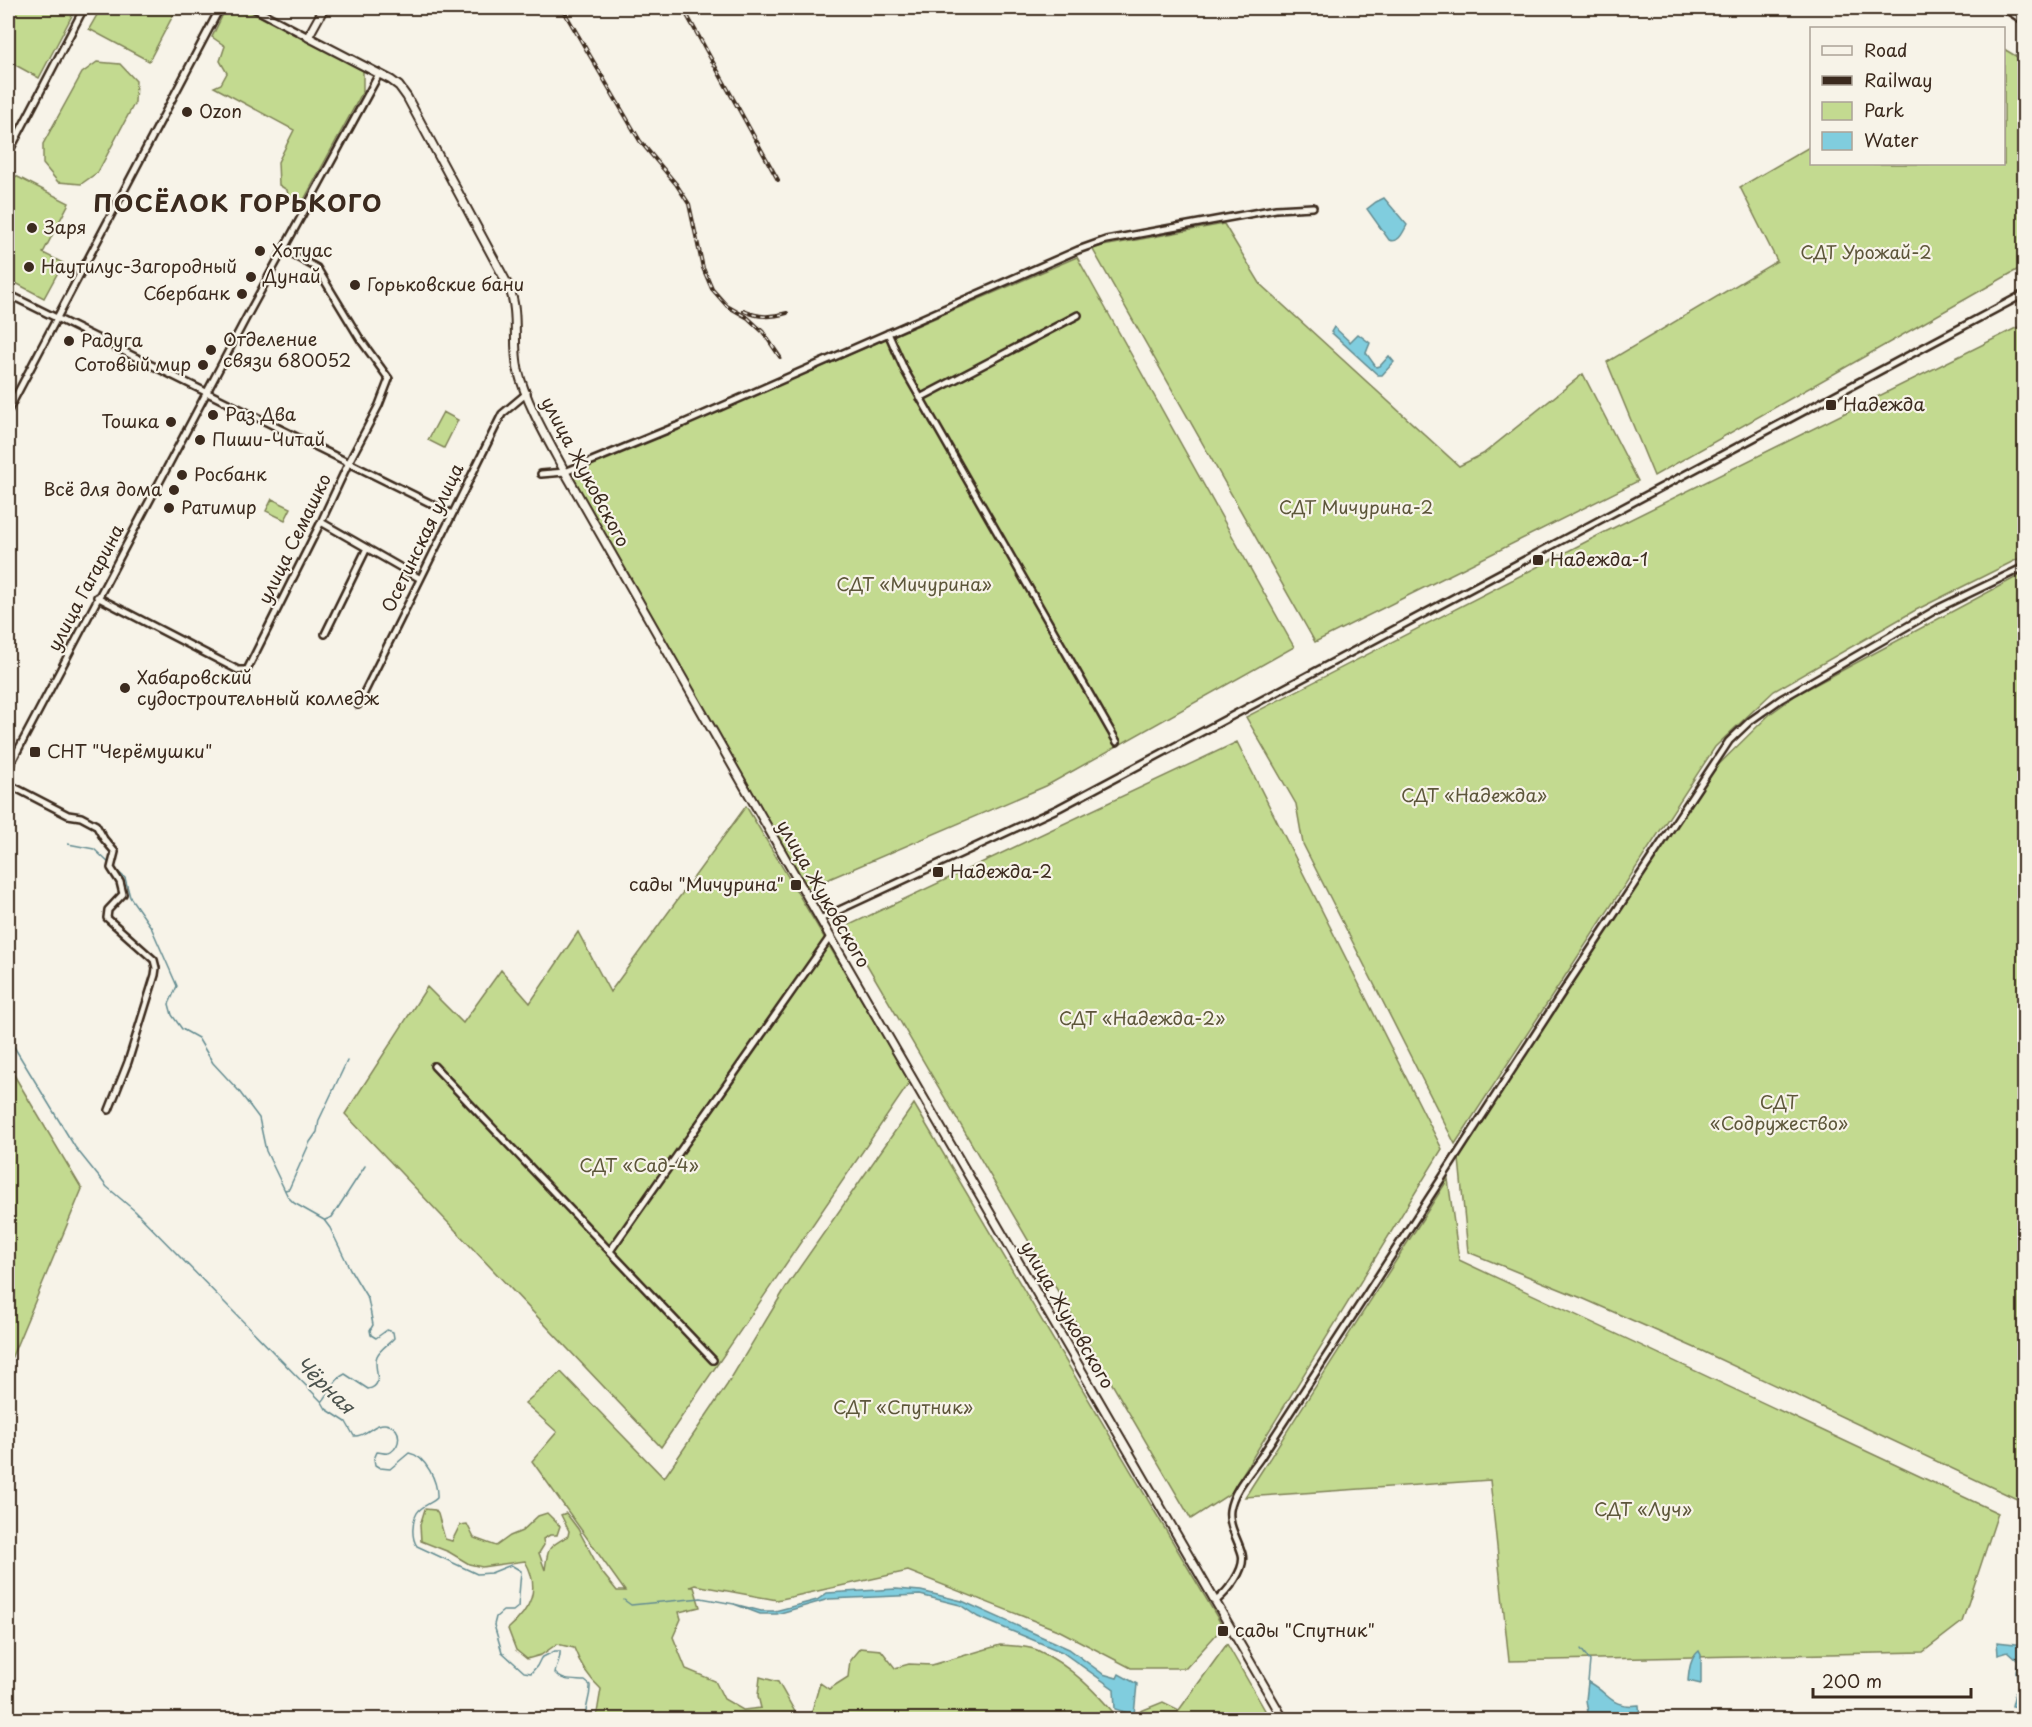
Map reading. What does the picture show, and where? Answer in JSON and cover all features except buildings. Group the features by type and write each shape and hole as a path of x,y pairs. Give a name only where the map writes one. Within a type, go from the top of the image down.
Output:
{"main road":[{"path":"308,37 324,8"},
{"name":"улица Жуковского","path":"308,37 399,86 407,97 509,287 516,310 515,351 519,372 526,393 565,472 830,937 1284,1719"}],"street":[{"path":"8,154 84,8"},
{"path":"8,411 220,8"},
{"path":"253,8 308,37"},
{"path":"2004,8 2025,21"},
{"name":"улица Гагарина","path":"8,769 97,597 379,74"},
{"path":"541,474 565,472 686,422 1078,250 1106,240 1276,208 1313,207"},
{"name":"улица Семашко","path":"97,597 238,670 247,670 379,405 389,379 360,339 317,267 284,250"},
{"path":"8,294 452,514"},
{"path":"820,919 1059,808 2025,294"},
{"path":"920,398 1078,315"},
{"path":"888,333 920,398 1117,742"},
{"name":"Осетинская улица","path":"358,705 502,414 526,393"},
{"path":"321,522 419,578"},
{"path":"325,634 367,548"},
{"path":"1216,1601 1230,1589 1243,1563 1243,1555 1230,1519 1230,1509 1237,1491 1729,741 1750,720 1781,699 1939,608 2025,567"},
{"path":"8,784 68,815 81,817 96,825 114,850 115,856 111,868 120,882 123,894 108,910 107,918 154,960 156,968 128,1062 109,1110"},
{"path":"610,1251 830,937"},
{"path":"434,1066 713,1360"}],"green space":[{"path":"8,8 76,8 39,78 8,61"},
{"path":"101,8 177,8 149,61 89,29"},
{"path":"226,8 247,8 363,70 363,91 300,207 289,200 287,190 279,185 278,162 294,130 214,87 221,84 227,73 220,61 225,46 212,37"},
{"name":"СДТ Урожай-2","path":"2005,50 2024,61 2024,266 1654,476 1607,362 1777,261 1740,187 1810,147 1810,165 2005,165"},
{"path":"97,62 120,64 136,81 135,102 98,172 81,184 58,182 43,164 43,144 82,73"},
{"name":"Заря","path":"8,172 69,203 43,253 63,263 44,298 8,279"},
{"name":"СДТ Мичурина-2","path":"1224,224 1261,285 1459,466 1483,454 1583,374 1638,481 1315,642 1092,248"},
{"name":"СДТ «Мичурина»","path":"1077,257 1294,647 1046,786 808,888 573,492 569,475"},
{"name":"СДТ «Надежда»","path":"2024,324 2024,556 1914,611 1774,691 1715,747 1455,1144 1303,844 1296,804 1246,717 1603,533"},
{"path":"443,412 458,420 444,448 428,440"},
{"path":"272,499 291,508 285,520 266,511"},
{"name":"СДТ «Содружество»","path":"2024,573 2024,1495 2021,1501 1702,1351 1584,1299 1468,1252 1459,1159 1600,937 1705,778 1770,714 1796,695"},
{"name":"СДТ «Надежда-2»","path":"1237,742 1442,1149 1231,1493 1191,1519 845,927"},
{"name":"СДТ «Сад-4»","path":"746,806 910,1082 661,1447 345,1114 427,987 463,1023 501,970 530,1003 578,932 610,992"},
{"path":"8,1065 82,1189 8,1366"},
{"name":"СДТ «Спутник»","path":"914,1104 1223,1627 1186,1668 1131,1668 1060,1631 908,1571 777,1600 695,1585 690,1587 694,1587 700,1607 679,1612 681,1619 673,1637 686,1669 715,1681 724,1699 743,1710 761,1708 758,1696 760,1677 778,1682 799,1719 596,1719 601,1689 585,1670 574,1648 557,1644 541,1655 527,1659 516,1650 508,1629 523,1614 533,1590 530,1571 525,1561 482,1567 469,1564 449,1552 421,1541 420,1525 425,1509 435,1510 438,1514 445,1539 452,1541 460,1525 467,1524 474,1538 496,1546 522,1531 538,1516 547,1513 560,1526 557,1535 550,1535 543,1539 544,1545 539,1553 545,1570 550,1549 568,1536 569,1531 561,1515 566,1513 578,1529 600,1570 617,1591 625,1591 532,1461 557,1432 525,1403 561,1372 664,1478 727,1385 786,1287"},
{"name":"СДТ «Луч»","path":"1448,1179 1459,1260 1998,1513 1962,1622 1923,1652 1509,1661 1490,1480 1245,1497"},
{"path":"1227,1644 1270,1719 1128,1719 1163,1702 1179,1710"},
{"path":"1000,1645 1037,1650 1061,1663 1102,1699 1119,1719 807,1719 811,1714 820,1683 829,1689 848,1677 850,1660 860,1648 881,1650 895,1668 909,1664 932,1665"}],"water":[{"path":"1384,198 1407,225 1400,237 1392,241 1367,209"},
{"path":"1334,327 1350,342 1358,334 1370,343 1366,353 1376,367 1380,366 1389,356 1394,362 1382,375 1378,375 1331,332"},
{"path":"896,1589 921,1591 962,1601 1069,1649 1103,1674 1117,1678 1119,1674 1137,1684 1134,1715 1115,1709 1114,1689 1062,1652 978,1617 960,1605 920,1595 829,1599 777,1614 760,1614 734,1604 761,1611 775,1611 817,1600 827,1593"},
{"path":"1997,1642 2024,1645 2024,1708 2012,1706 2015,1693 2021,1690 2016,1672 2018,1660 2008,1651 1998,1654"},
{"path":"1699,1651 1701,1684 1688,1681 1692,1661"},
{"path":"1588,1682 1616,1702 1639,1705 1640,1719 1589,1719 1586,1700"}],"waterway":[{"path":"68,844 94,849 111,865"},
{"path":"114,868 125,878 130,897 151,927 177,986 169,1004 172,1015 182,1029 198,1038 213,1063 238,1090 259,1118 266,1151 288,1197 294,1203 324,1220 330,1228 368,1299 373,1325 370,1330 371,1335 376,1338 387,1330 393,1332 394,1338 377,1356 377,1380 373,1387 368,1389 345,1374 335,1382 322,1402"},
{"name":"Чёрная","path":"8,1037 75,1147 107,1187 135,1211 322,1402 326,1409 346,1422 354,1436 359,1436 384,1424 396,1430 399,1437 397,1445 389,1453 377,1452 374,1459 375,1465 390,1469 409,1453 426,1464 433,1478 437,1498 421,1509 415,1517 413,1534 417,1546 477,1574 491,1573 511,1565 521,1571 518,1607 513,1611 503,1611 496,1617 494,1625 502,1652 524,1672 531,1673 541,1658 560,1651 555,1673 565,1679 585,1681 590,1685 586,1720"},
{"path":"285,1190 289,1189 310,1142 317,1132 319,1120 347,1061"},
{"path":"325,1220 332,1217 365,1166"},
{"path":"624,1600 631,1605 701,1598 734,1604"},
{"path":"1581,1649 1590,1661 1588,1682"}],"railway":[{"path":"562,8 640,141 676,184 689,204 703,268 712,289 727,306 748,318 763,332 780,357"},
{"path":"683,8 778,180"},
{"path":"744,311 766,316 787,313"}],"place":[{"name":"Ozon","path":"187,112"},
{"name":"Заря","path":"32,228"},
{"name":"Хотуас","path":"260,251"},
{"name":"Наутилус-Загородный","path":"29,267"},
{"name":"Дунай","path":"251,277"},
{"name":"Горьковские бани","path":"355,285"},
{"name":"Сбербанк","path":"242,294"},
{"name":"Радуга","path":"69,341"},
{"name":"Отделение связи 680052","path":"211,350"},
{"name":"Сотовый мир","path":"203,365"},
{"name":"Надежда","path":"1831,405"},
{"name":"Раз Два","path":"213,415"},
{"name":"Тошка","path":"171,422"},
{"name":"Пиши-Читай","path":"200,440"},
{"name":"Росбанк","path":"182,475"},
{"name":"Всё для дома","path":"174,490"},
{"name":"Ратимир","path":"169,508"},
{"name":"Надежда-1","path":"1538,560"},
{"name":"Хабаровский судостроительный колледж","path":"125,688"},
{"name":"СНТ \"Черёмушки\"","path":"35,752"},
{"name":"Надежда-2","path":"938,872"},
{"name":"сады \"Мичурина\"","path":"796,885"},
{"name":"сады \"Спутник\"","path":"1223,1631"}],"district":[{"name":"ПОСЁЛОК ГОРЬКОГО","path":"238,204"}]}
